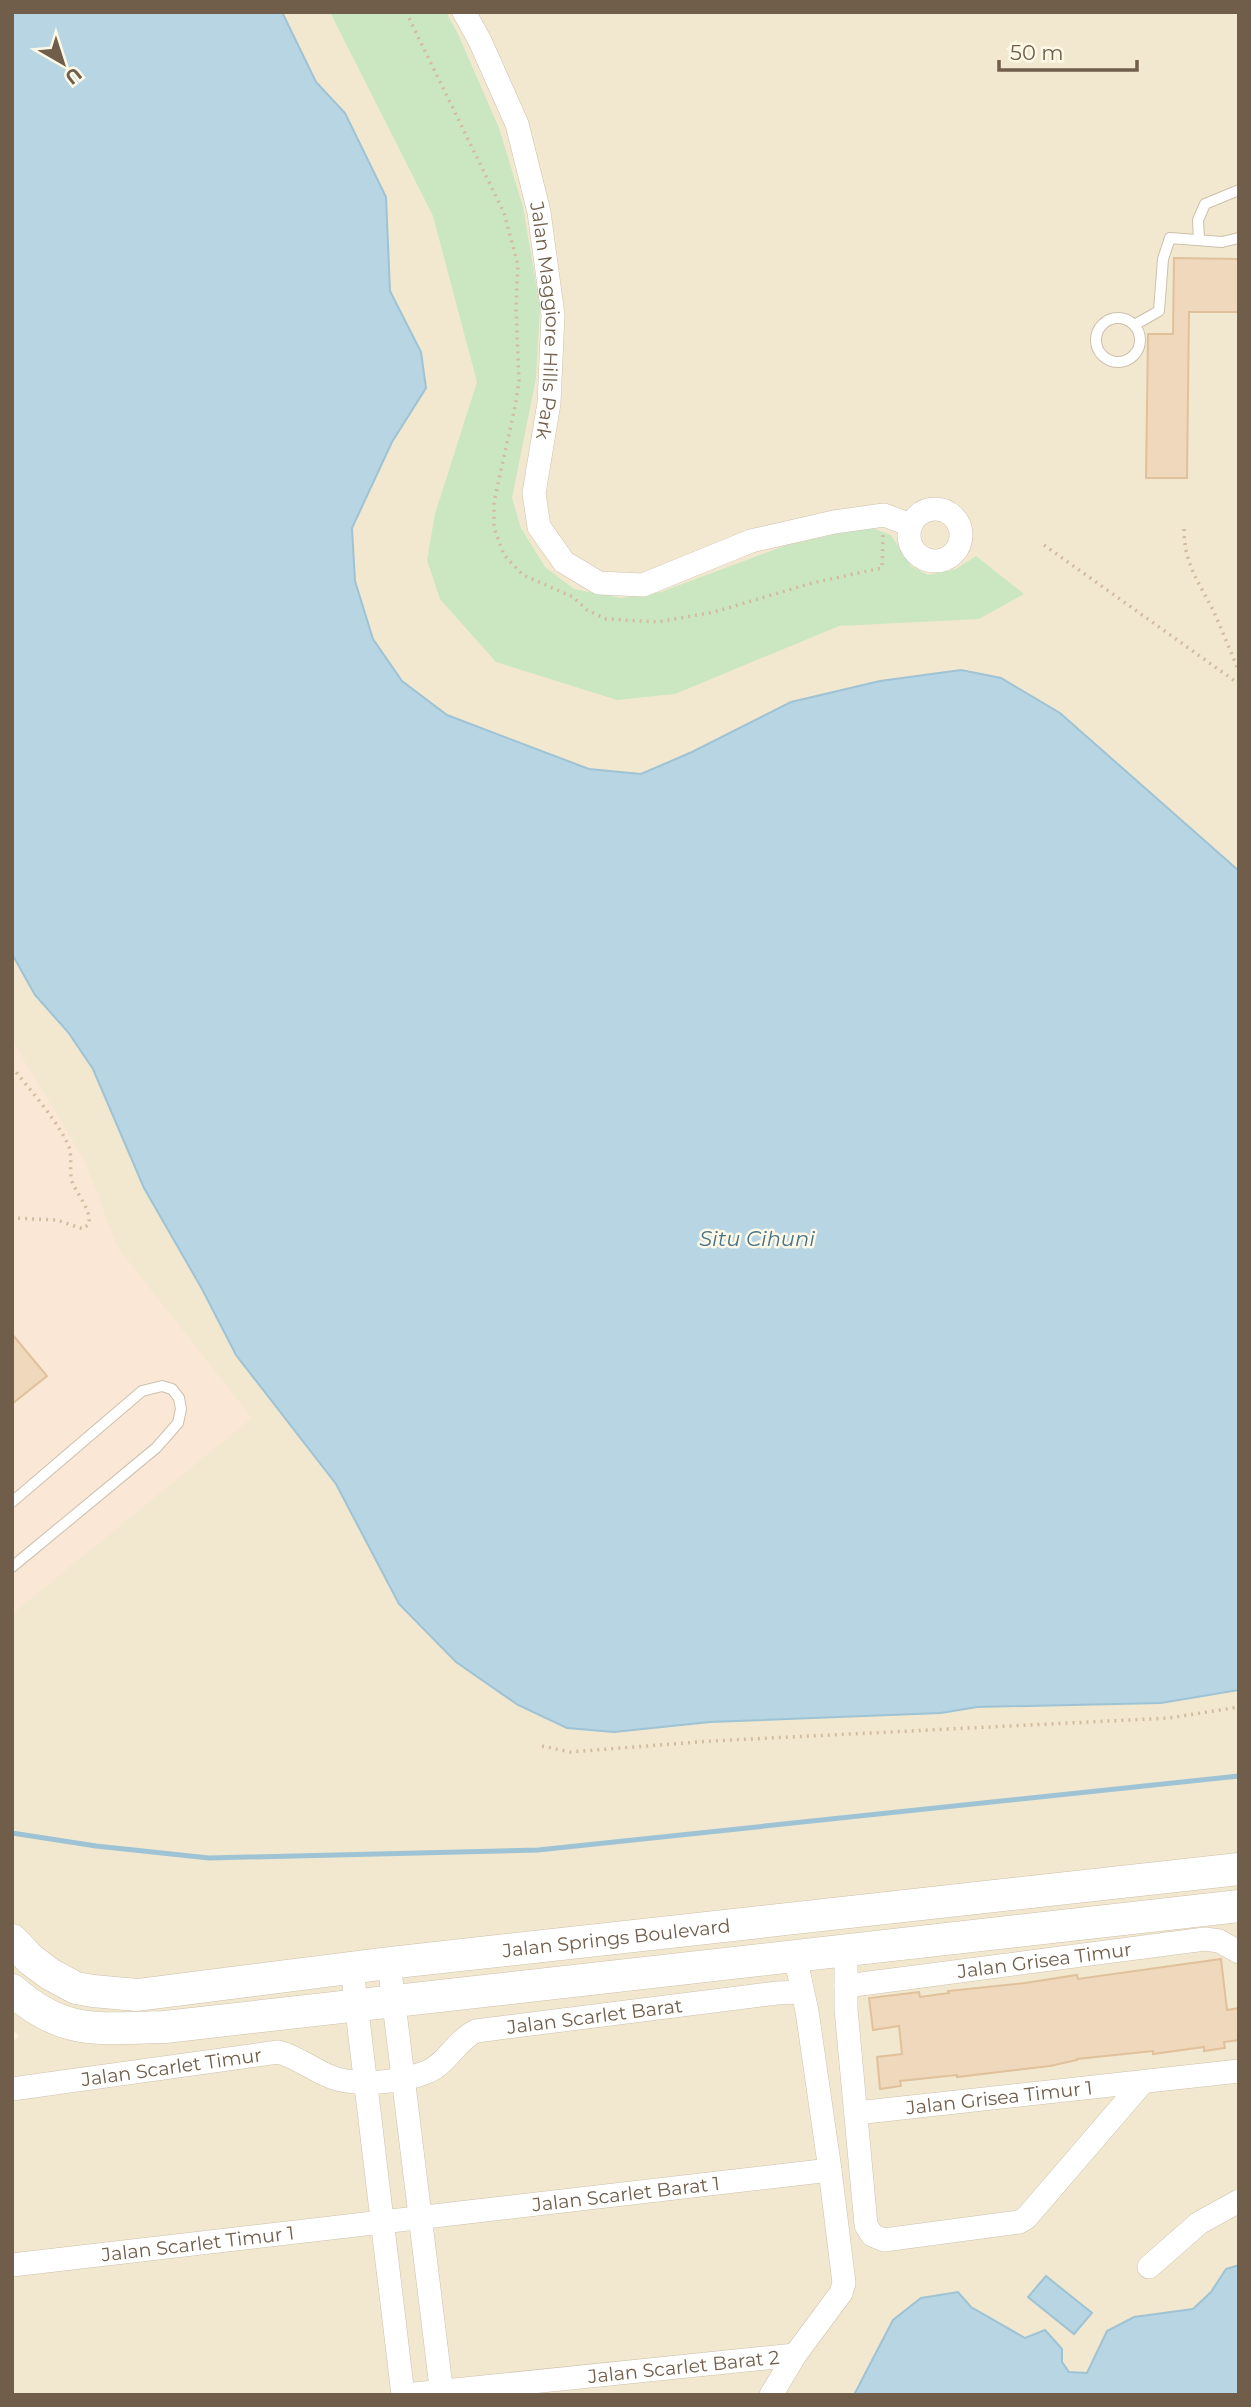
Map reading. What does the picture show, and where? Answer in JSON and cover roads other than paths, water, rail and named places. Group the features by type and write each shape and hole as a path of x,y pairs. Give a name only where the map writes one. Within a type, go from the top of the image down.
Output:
{"main road":[{"name":"Jalan Springs Boulevard","path":"12,1940 30,1959 50,1974 76,1988 137,1995 389,1963 1239,1869"},
{"name":"Jalan Springs Boulevard","path":"12,1990 40,2012 90,2029 165,2027 1239,1906"}],"street":[{"name":"Jalan Maggiore Hills Park","path":"464,12 517,124 539,212 553,315 549,402 534,493 538,527 564,562 600,583 643,585 751,541 834,522 884,515 911,525"},
{"name":"Jalan Grisea Timur","path":"846,1986 1206,1938 1219,1941 1239,1952"},
{"path":"846,1951 846,2009 856,2113"},
{"path":"771,2395 795,2355 843,2288 830,2170 807,2011 795,1956"},
{"path":"389,1963 442,2393"},
{"path":"352,1969 404,2395"},
{"name":"Jalan Scarlet Barat","path":"365,2082 403,2078 429,2071 446,2060 464,2036 476,2031 802,1992"},
{"name":"Jalan Scarlet Timur","path":"12,2089 278,2052 288,2054 336,2079 365,2082"},
{"name":"Jalan Grisea Timur 1","path":"1143,2081 1026,2218 1019,2222 884,2240 873,2235 866,2225 856,2113 1143,2081 1239,2071"},
{"name":"Jalan Scarlet Barat 1","path":"382,2222 830,2170"},
{"path":"1149,2267 1199,2222 1239,2201"},
{"name":"Jalan Scarlet Timur 1","path":"12,2265 382,2222"},
{"name":"Jalan Scarlet Barat 2","path":"404,2395 795,2355"}],"lane":[{"path":"1199,240 1198,220 1205,204 1239,190"},
{"path":"1136,324 1159,311 1163,259 1170,238 1222,242 1239,238"},
{"path":"1122,317 1136,324 1141,339 1136,354 1123,362 1107,360 1097,348 1096,332 1106,320 1122,317"},
{"path":"12,1502 142,1391 162,1386 172,1389 179,1398 181,1409 178,1423 156,1448 12,1567"}],"water":[{"name":"Situ Cihuni","path":"12,12 282,12 316,82 345,113 386,197 390,291 421,352 426,388 392,442 352,528 355,581 373,639 402,681 447,715 589,769 641,774 692,752 791,702 880,681 961,670 1001,678 1060,713 1239,871 1239,1690 1161,1703 977,1707 941,1713 710,1722 614,1732 567,1728 518,1705 456,1662 399,1604 336,1484 236,1355 144,1188 93,1069 68,1032 35,995 12,954"},
{"path":"1239,2265 1239,2395 854,2395 893,2320 921,2298 958,2292 971,2307 1025,2338 1045,2330 1062,2349 1062,2362 1069,2372 1087,2373 1107,2331 1134,2317 1193,2309 1211,2292 1226,2269"},
{"path":"1046,2276 1092,2313 1074,2334 1028,2297"}],"waterway":[{"path":"12,1833 96,1846 209,1858 538,1850 1239,1776"}]}
